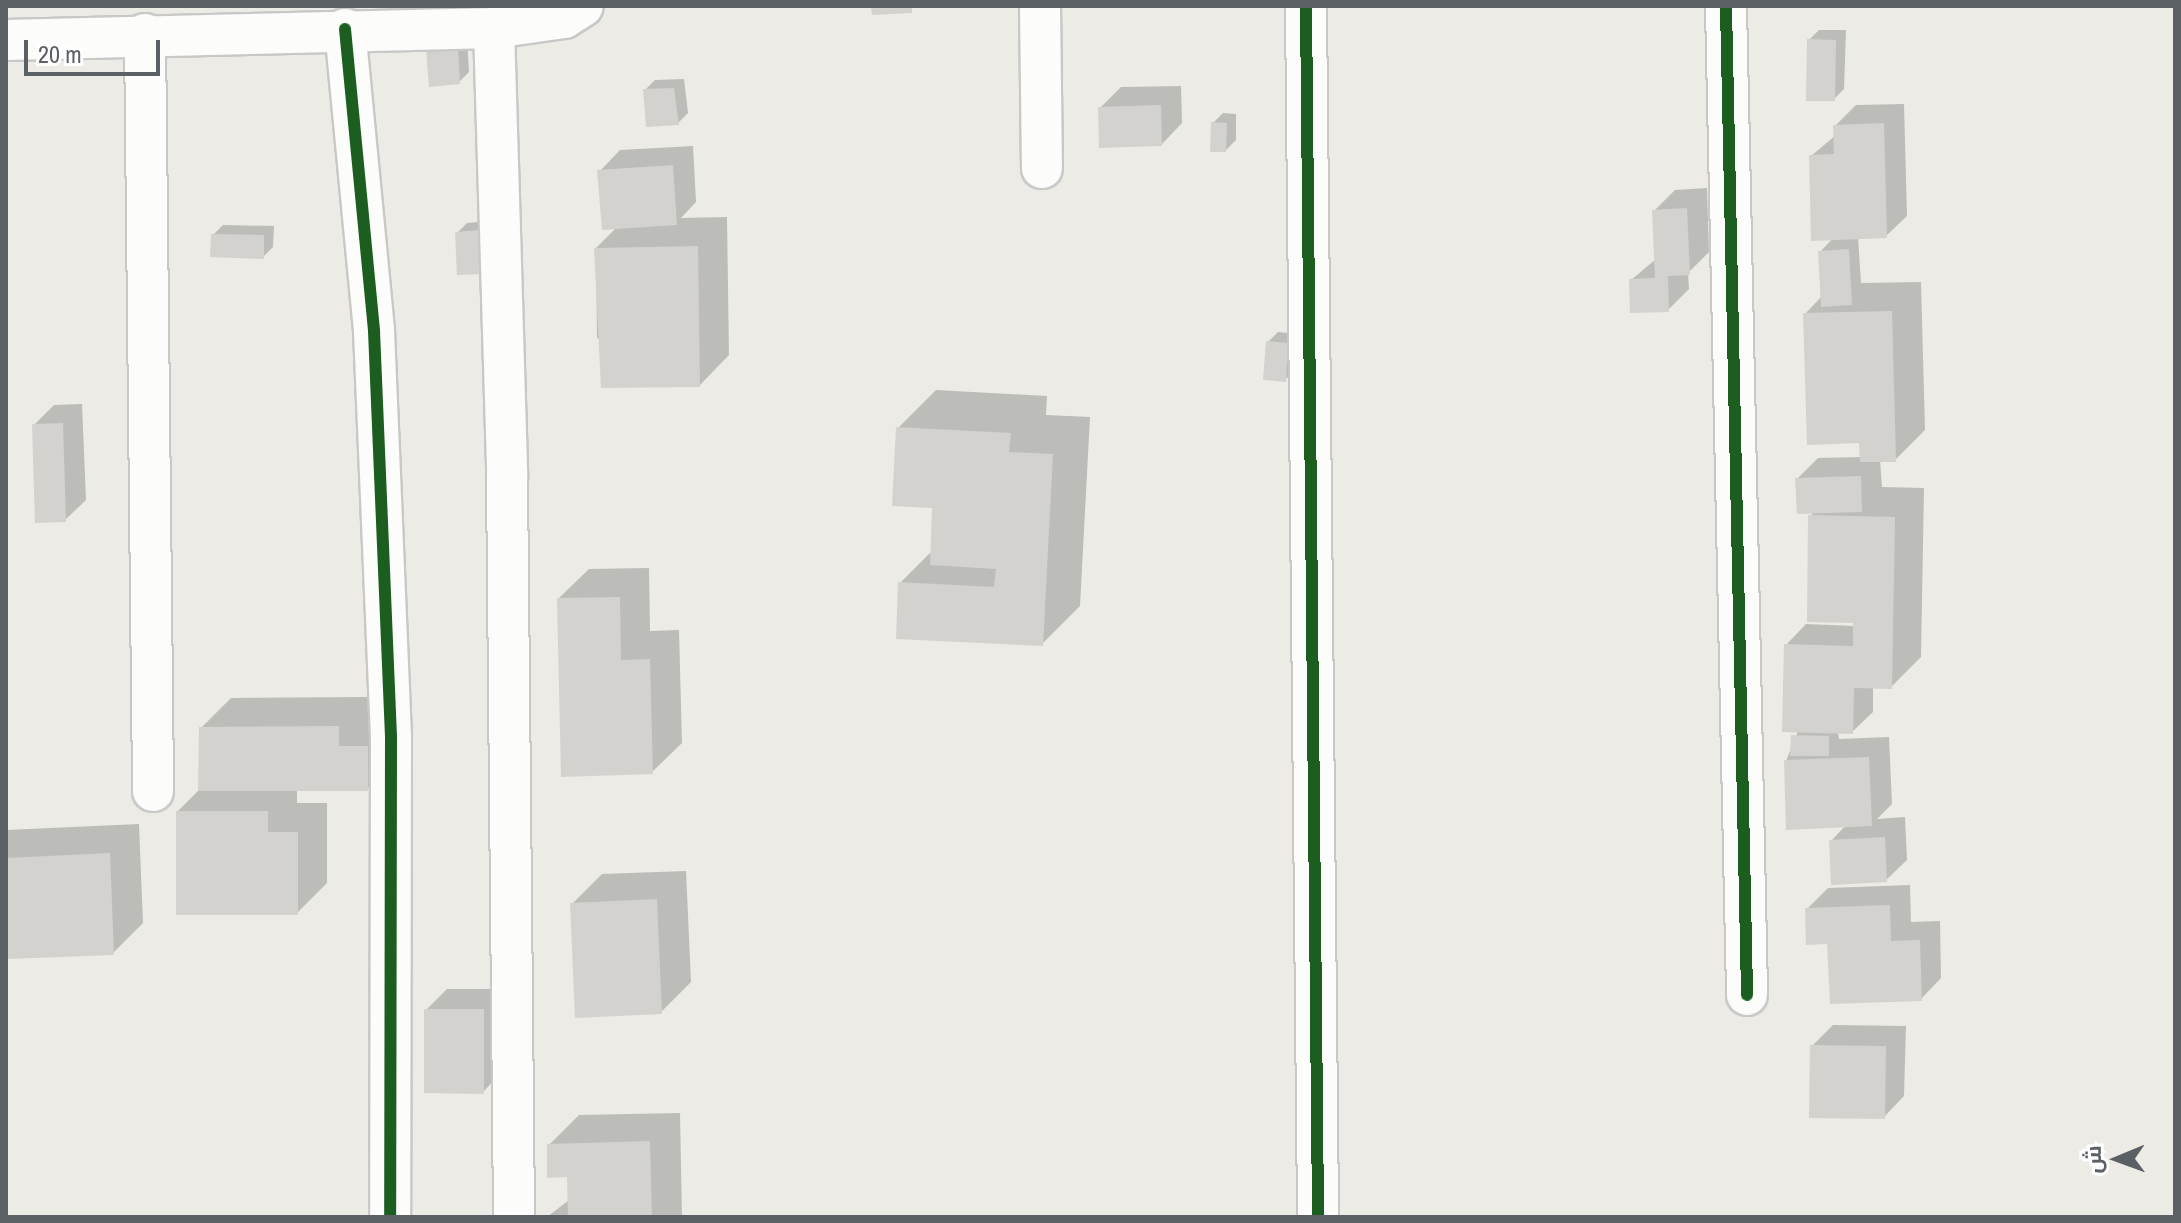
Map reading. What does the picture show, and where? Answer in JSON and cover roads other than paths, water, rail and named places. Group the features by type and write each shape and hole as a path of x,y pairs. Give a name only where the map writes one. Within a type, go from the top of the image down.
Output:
{"street":[{"path":"6,40 345,29 494,28 564,18 583,6"},
{"path":"1040,6 1042,168"},
{"path":"1306,6 1318,1217"},
{"path":"1726,6 1747,995"},
{"path":"494,28 507,476 514,1217"},
{"path":"345,29 374,331 391,737 390,1217"},
{"path":"145,34 153,791"}]}
